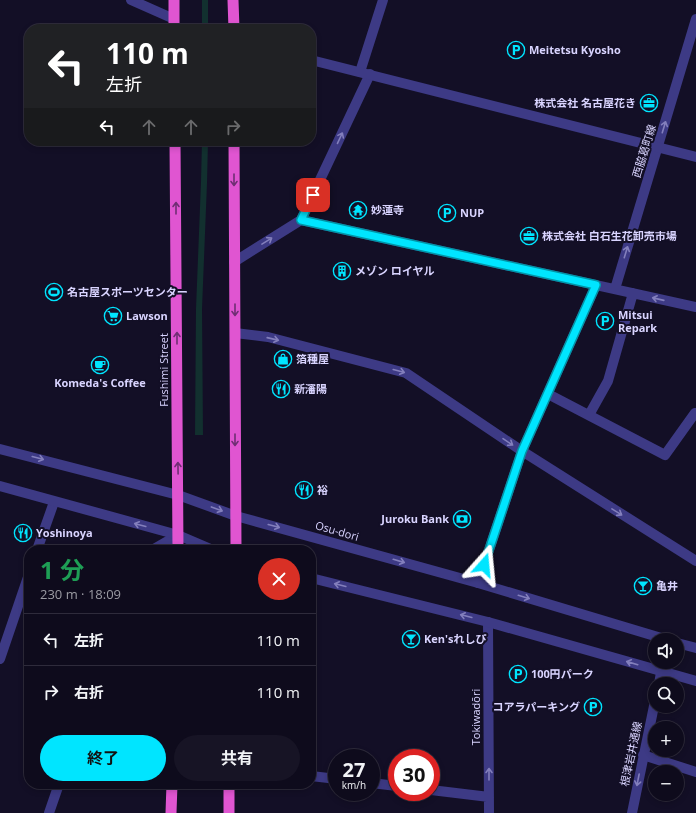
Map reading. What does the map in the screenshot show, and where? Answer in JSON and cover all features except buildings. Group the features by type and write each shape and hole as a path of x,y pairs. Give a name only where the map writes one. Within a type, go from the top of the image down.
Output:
{"highway":[{"path":"174,0 174,24"},
{"path":"233,0 234,24"},
{"name":"Fushimi Street","path":"175,146 178,545"},
{"path":"234,146 236,545"},
{"path":"171,813 172,789"},
{"path":"229,789 229,813"}],"street":[{"path":"131,0 174,24"},
{"path":"234,262 301,220 365,73 383,0"},
{"name":"西脇葛町線","path":"614,289 658,149 696,19"},
{"path":"316,61 658,149 696,157"},
{"path":"301,220 696,307"},
{"path":"478,583 522,451 596,285"},
{"path":"589,416 608,381 633,293"},
{"path":"235,333 268,337 406,373 522,451 696,562"},
{"path":"548,394 665,454 695,413 696,414"},
{"name":"Osu-dori","path":"0,449 178,495 236,516 478,583 648,634"},
{"path":"0,486 178,536 200,545"},
{"path":"39,545 54,502"},
{"path":"161,545 178,536"},
{"path":"316,579 488,622 696,681"},
{"path":"0,659 24,589"},
{"name":"Tokiwadōri","path":"488,622 489,813"},
{"path":"684,645 696,648"},
{"path":"661,677 662,672"},
{"name":"根津岩井通線","path":"632,813 652,713"},
{"path":"643,755 696,772"},
{"path":"316,777 328,778"},
{"path":"49,813 57,789"},
{"path":"440,791 489,797"}],"green space":[{"path":"202,0 208,0 208,24 202,24"},
{"path":"202,146 208,146 202,309 203,435 195,435 196,309"}],"place":[{"name":"Meitetsu Kyosho","path":"516,50"},
{"name":"株式会社 名古屋花き","path":"649,103"},
{"name":"妙蓮寺","path":"358,210"},
{"name":"NUP","path":"447,213"},
{"name":"株式会社 白石生花卸売市場","path":"529,236"},
{"name":"メゾン ロイヤル","path":"342,271"},
{"name":"名古屋スポーツセンター","path":"54,292"},
{"name":"Lawson","path":"113,316"},
{"name":"Mitsui Repark","path":"605,321"},
{"name":"箔種屋","path":"283,359"},
{"name":"Komeda's Coffee","path":"100,365"},
{"name":"新瀋陽","path":"281,389"},
{"name":"裕","path":"304,490"},
{"name":"Juroku Bank","path":"462,519"},
{"name":"Yoshinoya","path":"23,533"},
{"name":"亀井","path":"643,586"},
{"name":"Ken'sれしぴ","path":"411,639"},
{"name":"100円パーク","path":"518,674"},
{"name":"コアラパーキング","path":"593,707"}],"route":[{"path":"313,195 301,220 596,285 522,451 484,565"}]}
